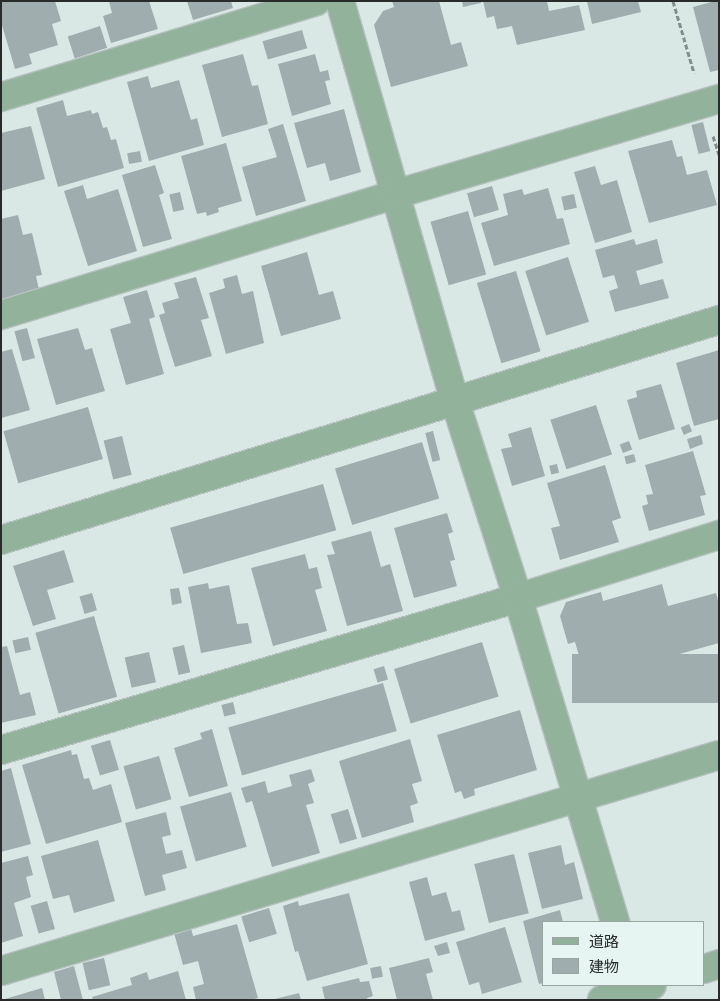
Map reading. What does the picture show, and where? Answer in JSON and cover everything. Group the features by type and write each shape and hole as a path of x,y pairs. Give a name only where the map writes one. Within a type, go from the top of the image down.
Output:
{"street":[{"path":"1,97 316,1"},
{"path":"340,1 455,401 518,598 615,921"},
{"path":"1,315 396,194 719,99"},
{"path":"1,540 719,320"},
{"path":"1,750 518,598 719,535"},
{"path":"1,971 719,755"},
{"path":"705,969 719,964"},
{"path":"602,1000 640,990"}],"building":[{"path":"1,1 55,1 61,21 52,24 58,45 29,54 32,64 15,69 1,22"},
{"path":"109,1 149,1 158,29 111,43 103,16 112,13"},
{"path":"187,1 231,1 233,8 193,20"},
{"path":"392,1 439,1 451,45 461,42 468,66 391,87 374,25 383,11 394,7"},
{"path":"462,1 481,1 481,3 463,7"},
{"path":"483,1 547,1 549,11 579,5 585,30 517,45 512,26 497,29 494,16 487,18"},
{"path":"587,1 638,1 641,12 592,24"},
{"path":"719,1 719,70 710,72 693,7"},
{"path":"100,26 107,48 75,58 68,37"},
{"path":"302,30 307,48 268,60 263,41"},
{"path":"243,54 252,86 258,85 268,124 222,137 202,65"},
{"path":"315,54 320,72 328,70 330,80 325,81 331,104 292,116 278,64"},
{"path":"148,76 151,88 179,80 191,120 197,118 204,145 149,161 127,82"},
{"path":"63,100 67,116 91,110 92,114 98,112 103,128 107,127 111,140 116,139 124,168 58,187 36,108"},
{"path":"344,109 361,172 330,181 325,163 307,168 294,123"},
{"path":"703,122 710,151 699,154 691,125"},
{"path":"283,124 306,201 256,216 242,167 277,157 268,129"},
{"path":"31,126 45,179 1,191 1,133"},
{"path":"672,140 677,157 682,156 687,175 707,170 717,205 649,223 628,151"},
{"path":"226,143 242,201 218,208 219,212 207,216 206,212 197,214 181,156"},
{"path":"140,151 142,162 129,164 127,153"},
{"path":"155,165 164,193 159,195 172,239 143,247 122,175"},
{"path":"595,166 601,185 617,180 632,232 595,243 574,172"},
{"path":"83,185 87,199 118,189 137,251 88,266 64,191"},
{"path":"492,186 499,210 474,217 467,193"},
{"path":"548,188 557,219 563,218 570,244 494,266 481,223 508,215 503,194 522,189 524,195"},
{"path":"180,192 184,210 173,212 169,194"},
{"path":"574,194 577,208 564,210 561,197"},
{"path":"468,211 486,274 449,285 431,222"},
{"path":"18,215 23,235 32,233 42,275 36,276 39,290 1,299 1,219"},
{"path":"634,239 636,245 657,239 663,263 636,271 640,285 663,279 669,298 615,312 609,291 618,288 614,275 603,278 595,250"},
{"path":"307,252 319,295 333,291 341,319 281,336 261,266"},
{"path":"568,257 589,322 546,336 525,271"},
{"path":"516,271 541,351 501,363 477,283"},
{"path":"237,275 242,294 253,291 264,343 226,354 209,293 225,288 223,279"},
{"path":"196,277 209,318 201,320 212,356 175,367 159,315 165,313 162,303 179,298 174,283"},
{"path":"147,290 155,317 149,319 164,374 126,385 110,329 131,323 123,297"},
{"path":"27,328 35,358 22,361 14,331"},
{"path":"78,328 85,350 92,348 105,391 56,405 37,339"},
{"path":"12,349 30,410 1,418 1,352"},
{"path":"719,350 719,419 694,426 676,363"},
{"path":"661,384 675,429 639,440 627,400 637,397 636,391"},
{"path":"596,405 612,454 566,469 550,420"},
{"path":"88,407 103,459 18,483 3,431"},
{"path":"689,424 692,431 684,435 681,428"},
{"path":"531,427 545,476 512,486 501,449 512,447 508,434"},
{"path":"433,431 440,460 432,462 425,433"},
{"path":"701,435 703,444 690,449 687,439"},
{"path":"122,436 132,475 113,479 104,441"},
{"path":"629,441 632,449 623,453 620,445"},
{"path":"422,442 439,498 352,525 335,469"},
{"path":"693,451 706,495 700,496 705,515 649,531 642,506 648,504 646,495 653,494 645,465"},
{"path":"634,454 636,462 626,464 624,456"},
{"path":"557,464 559,473 551,475 549,466"},
{"path":"605,465 621,518 612,521 619,542 560,560 551,528 560,526 547,483"},
{"path":"323,484 336,530 183,574 170,528"},
{"path":"447,513 453,532 448,534 455,560 450,561 457,586 414,598 394,528"},
{"path":"371,531 381,567 390,564 403,611 347,626 327,555 335,554 331,542"},
{"path":"64,550 74,582 47,590 56,619 33,626 13,566"},
{"path":"305,554 309,569 317,567 322,588 315,590 327,631 273,646 251,568"},
{"path":"208,583 209,589 229,585 237,624 248,623 252,643 201,653 188,587"},
{"path":"662,584 668,606 716,593 719,604 719,643 586,680 575,642 568,644 560,616 566,602 601,592 603,601"},
{"path":"179,588 182,603 172,605 170,589"},
{"path":"92,593 97,610 84,614 80,597"},
{"path":"94,616 117,697 59,714 35,633"},
{"path":"28,637 31,650 15,653 12,641"},
{"path":"482,642 499,697 411,723 394,669"},
{"path":"184,645 190,672 179,675 172,648"},
{"path":"7,646 20,695 30,692 36,715 1,723 1,647"},
{"path":"149,652 156,682 132,688 125,658"},
{"path":"572,654 719,654 719,703 572,703"},
{"path":"384,666 388,679 378,683 373,669"},
{"path":"383,683 397,731 242,775 228,727"},
{"path":"233,702 236,714 224,717 221,705"},
{"path":"520,710 537,770 474,789 475,795 464,799 461,791 455,793 437,735"},
{"path":"212,729 228,786 189,797 174,748 202,739 200,733"},
{"path":"410,739 422,781 412,784 418,803 410,806 414,822 362,838 339,761"},
{"path":"110,740 119,770 100,775 91,746"},
{"path":"71,750 72,755 77,754 84,779 89,778 93,790 111,784 122,822 46,844 22,765"},
{"path":"159,756 171,799 136,809 123,766"},
{"path":"11,768 31,844 1,852 1,771"},
{"path":"311,769 315,781 308,784 314,803 306,805 320,853 272,867 252,801 246,803 241,788 265,781 268,793 292,786 289,775"},
{"path":"231,792 247,847 196,861 180,807"},
{"path":"348,809 357,839 340,844 331,814"},
{"path":"166,812 171,835 162,837 166,854 182,850 187,868 162,875 166,890 145,896 125,823"},
{"path":"98,840 115,901 74,913 69,895 53,899 41,856"},
{"path":"561,845 565,865 574,862 583,899 542,909 528,853"},
{"path":"514,854 529,913 489,923 474,864"},
{"path":"28,856 33,875 26,877 31,897 14,903 23,936 1,943 1,863"},
{"path":"427,877 432,896 446,892 452,912 460,910 465,930 425,941 409,882"},
{"path":"349,893 368,964 307,981 298,951 295,952 283,906 298,901 299,906"},
{"path":"47,901 55,929 39,934 31,906"},
{"path":"269,908 277,934 249,942 241,916"},
{"path":"560,910 563,921 542,921 542,983 539,984 523,921"},
{"path":"237,924 258,998 250,1000 196,1000 193,987 204,984 198,961 183,965 174,933 191,928 193,936"},
{"path":"505,927 522,982 482,994 479,982 469,985 456,942"},
{"path":"447,942 450,953 438,956 434,946"},
{"path":"104,958 110,985 89,990 83,963"},
{"path":"429,958 433,972 426,974 433,1000 397,1000 389,968"},
{"path":"74,966 83,1000 61,1000 54,972"},
{"path":"381,966 383,977 372,979 370,968"},
{"path":"178,971 186,1000 93,1000 92,997 132,985 130,978 147,972 149,980"},
{"path":"359,978 360,982 369,981 373,996 367,998 367,1000 325,1000 322,987"},
{"path":"42,988 45,1000 5,1000 5,999"},
{"path":"299,993 301,1000 275,1000 275,999"}]}
